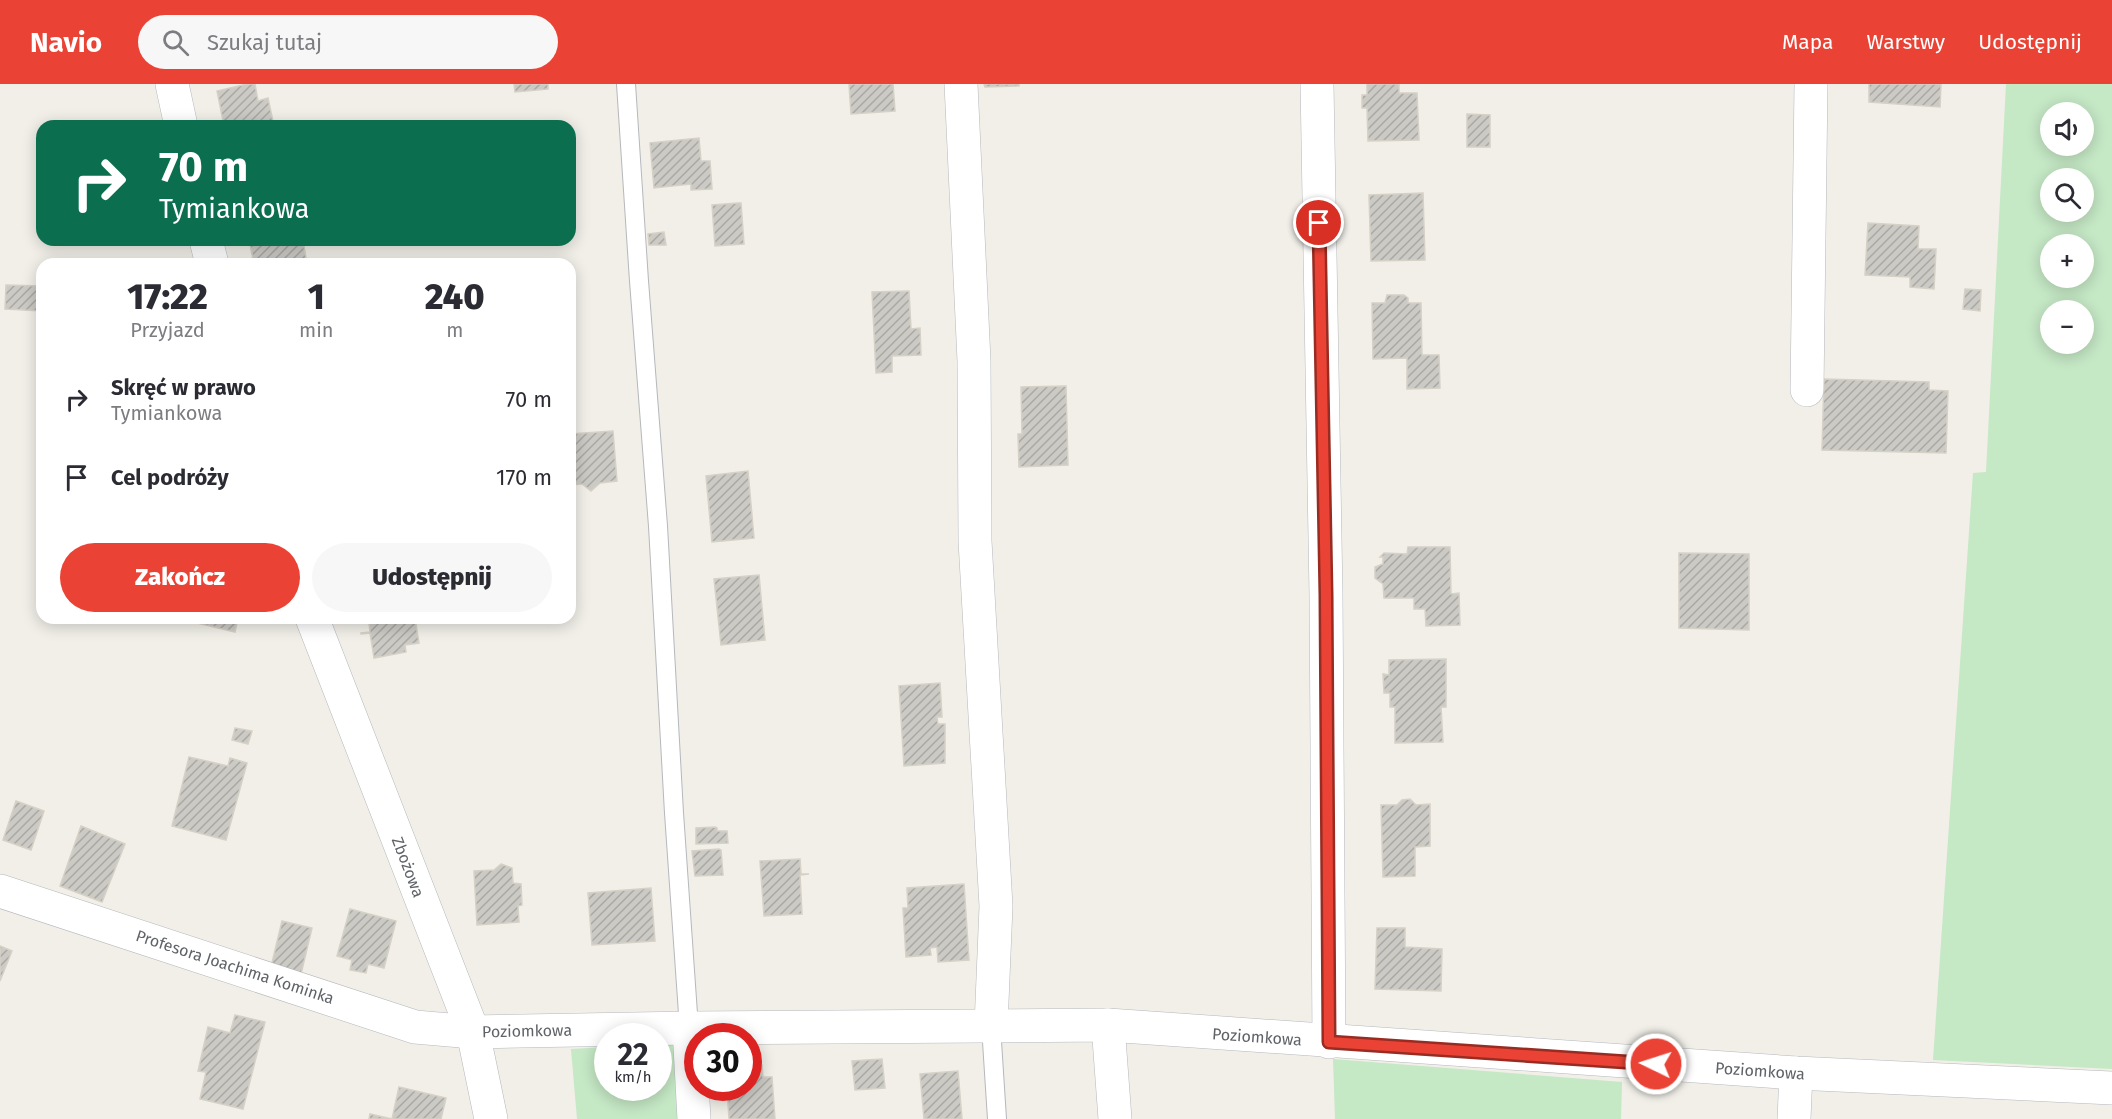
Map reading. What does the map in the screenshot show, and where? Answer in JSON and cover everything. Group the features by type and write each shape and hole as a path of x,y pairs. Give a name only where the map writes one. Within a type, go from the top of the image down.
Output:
{"street":[{"path":"172,84 180,120"},
{"path":"961,84 974,361 975,541 996,906 991,1026"},
{"path":"1317,84 1326,583 1329,1042"},
{"path":"1807,390 1811,84"},
{"name":"Zbożowa","path":"314,624 473,1032 491,1119"},
{"name":"Profesora Joachima Kominka","path":"0,891 415,1027 473,1032"},
{"path":"1108,1025 1115,1119"},
{"name":"Poziomkowa","path":"762,1028 1108,1025 1796,1073 2112,1088"},
{"name":"Poziomkowa","path":"473,1032 684,1028"},
{"path":"1794,1119 1796,1073"},
{"path":"693,1101 694,1119"}],"lane":[{"path":"626,84 658,526 673,801 689,1023"},
{"path":"991,1026 997,1119"}],"green space":[{"path":"2006,84 2112,84 2112,1069 1933,1060 1973,473 1986,472"},
{"path":"672,1044 679,1044 682,1119 577,1119 571,1049 594,1048 594,1101 672,1101"},
{"path":"1333,1059 1622,1082 1621,1119 1335,1119"}],"building":[{"path":"255,84 258,101 268,98 273,120 223,120 217,91"},
{"path":"514,84 548,84 548,89 515,92"},
{"path":"849,84 893,84 895,111 851,114"},
{"path":"984,84 1019,84 1019,86 985,87"},
{"path":"1367,84 1399,84 1399,93 1417,93 1419,140 1368,141 1367,108 1362,108 1362,95 1367,95"},
{"path":"1869,84 1941,84 1940,107 1869,102"},
{"path":"1467,114 1490,115 1490,147 1467,147"},
{"path":"699,138 701,161 710,161 712,189 691,190 691,184 654,188 650,143"},
{"path":"1423,193 1425,260 1371,261 1369,195"},
{"path":"741,203 744,244 715,246 712,205"},
{"path":"1868,223 1919,226 1918,249 1936,249 1934,289 1910,287 1910,277 1865,275"},
{"path":"664,232 666,245 649,245 648,234"},
{"path":"250,246 304,246 306,258 253,258"},
{"path":"6,285 36,286 36,311 5,309"},
{"path":"1965,289 1981,290 1980,311 1963,309"},
{"path":"909,291 911,329 920,328 921,355 892,356 892,372 876,373 872,292"},
{"path":"1387,295 1404,295 1408,298 1408,303 1421,303 1422,355 1439,355 1440,388 1407,389 1407,358 1373,359 1372,303 1385,303"},
{"path":"1824,379 1929,382 1929,390 1948,391 1946,453 1822,450"},
{"path":"1066,386 1068,465 1019,467 1018,434 1022,434 1021,387"},
{"path":"613,431 617,481 600,483 591,491 582,484 576,484 576,434"},
{"path":"748,471 754,538 712,542 706,476"},
{"path":"1408,547 1450,547 1451,594 1459,593 1460,625 1426,626 1425,609 1414,609 1414,598 1384,598 1383,584 1375,578 1375,567 1383,564 1383,557 1380,557 1384,553 1407,554"},
{"path":"1679,553 1749,554 1749,630 1679,628"},
{"path":"759,575 765,640 721,645 714,579"},
{"path":"201,624 237,624 235,632"},
{"path":"369,624 416,624 419,643 405,645 406,652 374,658 370,633 361,634 370,632"},
{"path":"1446,659 1446,707 1441,707 1443,742 1395,743 1395,707 1390,707 1390,693 1384,693 1383,674 1389,675 1389,660"},
{"path":"940,683 942,717 937,717 938,724 945,724 945,763 904,766 899,686"},
{"path":"235,728 252,731 248,744 232,740"},
{"path":"189,757 228,766 230,758 247,763 226,840 172,826"},
{"path":"1410,799 1416,805 1430,804 1430,846 1415,847 1415,876 1383,877 1381,805 1397,805 1402,800"},
{"path":"16,801 44,811 31,850 3,840"},
{"path":"81,826 125,844 102,902 60,886"},
{"path":"715,827 717,831 727,831 728,843 696,844 696,828"},
{"path":"721,850 723,875 695,876 692,851"},
{"path":"800,859 801,874 809,874 800,875 802,914 764,916 760,861"},
{"path":"501,864 512,868 513,883 521,884 522,905 518,906 519,922 477,925 474,871 494,870"},
{"path":"964,884 969,960 938,962 937,947 930,948 931,955 906,957 903,908 908,908 907,888"},
{"path":"651,888 655,941 592,945 588,893"},
{"path":"350,909 396,921 384,968 368,964 366,973 350,970 352,960 337,956"},
{"path":"282,921 312,928 301,974 271,967"},
{"path":"1377,928 1405,928 1405,947 1442,949 1441,991 1375,989"},
{"path":"0,946 12,951 0,981"},
{"path":"235,1015 265,1022 243,1109 200,1099 206,1072 198,1071 208,1027 230,1033"},
{"path":"882,1059 885,1088 855,1090 852,1061"},
{"path":"762,1065 763,1077 772,1077 775,1119 729,1119 728,1101 762,1101"},
{"path":"958,1071 962,1119 924,1119 920,1074"},
{"path":"399,1087 446,1098 441,1119 392,1119"},
{"path":"370,1114 392,1119 369,1119"}],"route":[{"path":"1319,223 1326,595 1329,1042 1656,1064"}]}
